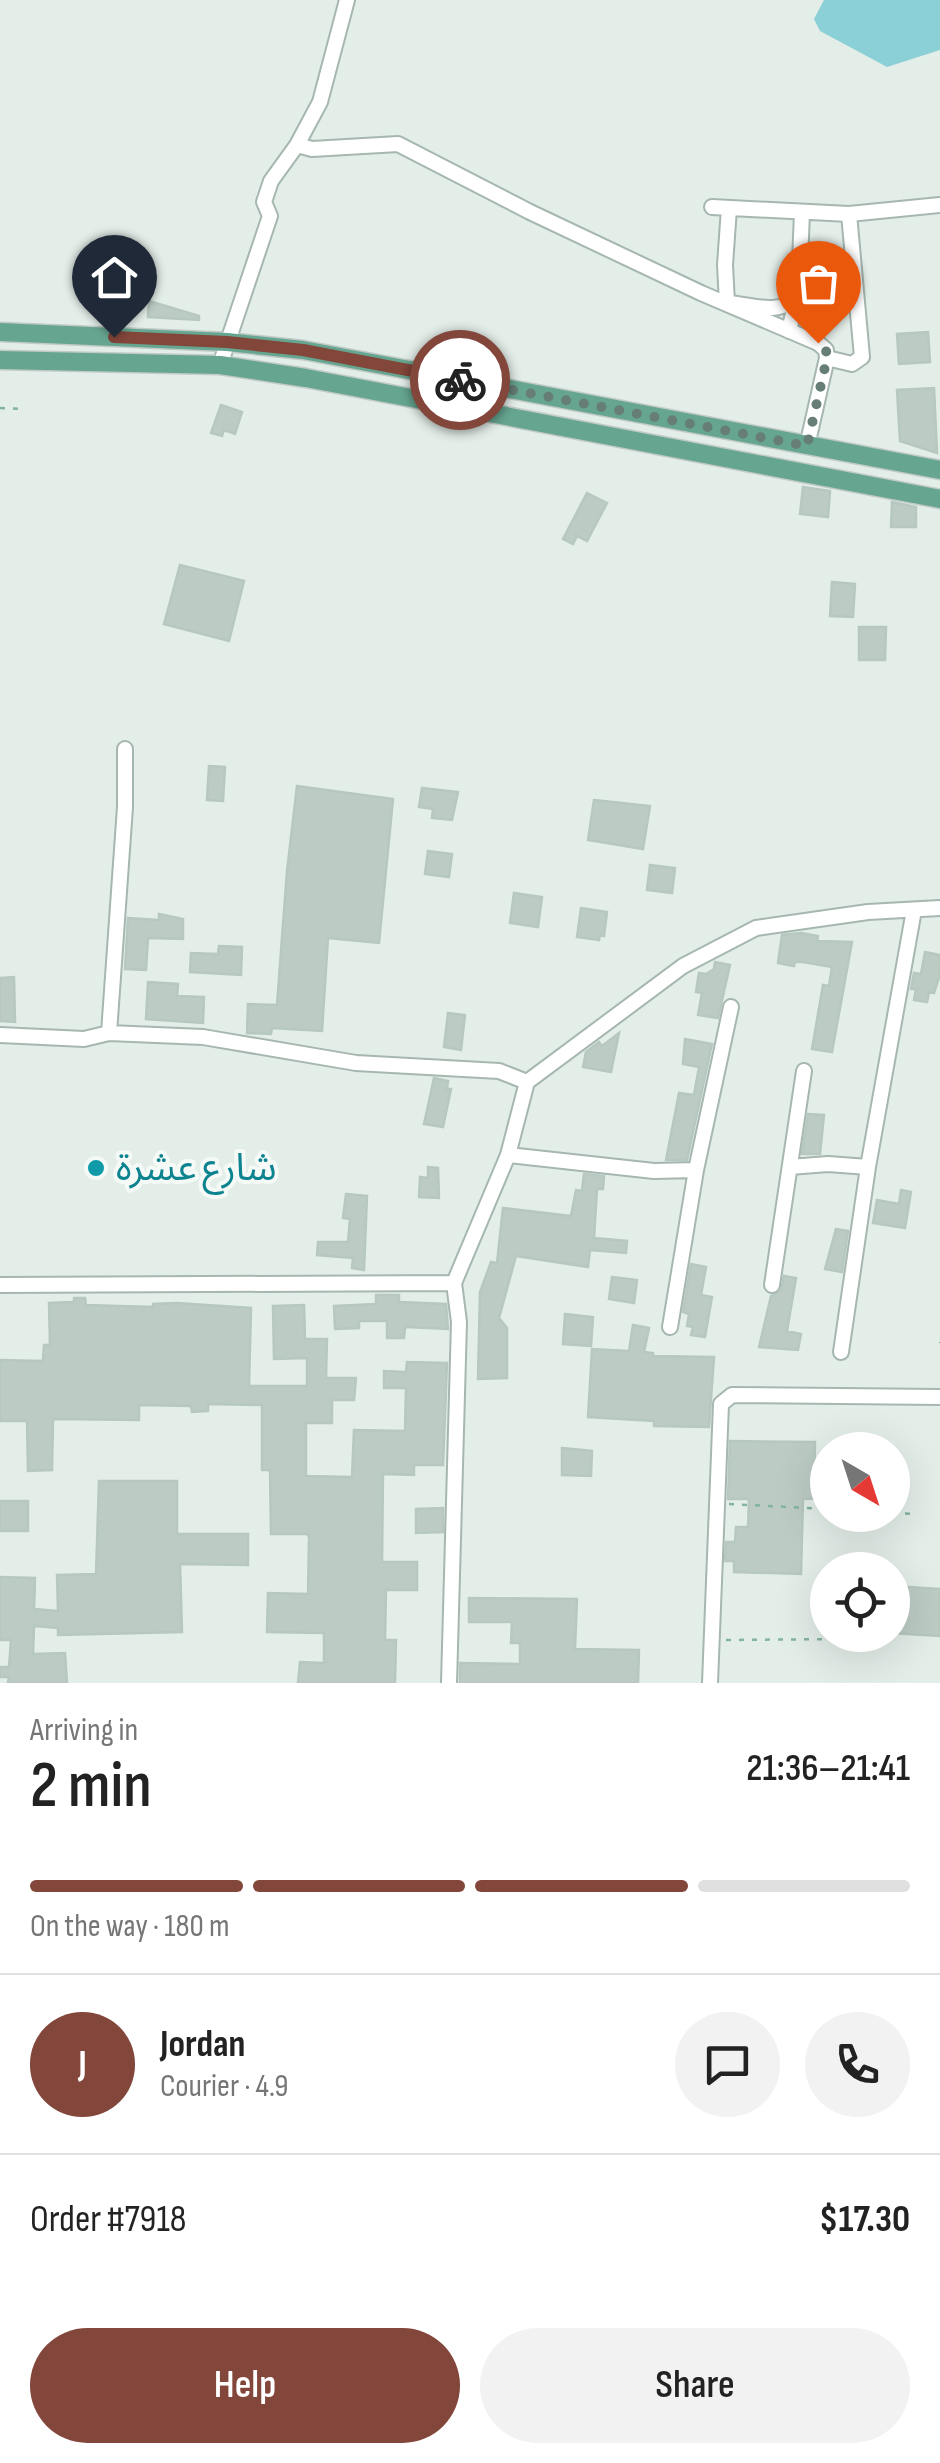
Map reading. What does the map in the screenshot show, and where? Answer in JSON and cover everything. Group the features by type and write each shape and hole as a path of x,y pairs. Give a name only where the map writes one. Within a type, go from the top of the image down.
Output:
{"main road":[{"path":"0,332 227,342 303,350 940,470"},
{"path":"0,360 220,365 940,499"}],"street":[{"path":"220,365 270,216 264,202 270,181 298,146 320,102 347,0"},
{"path":"298,146 312,150 398,144 530,212 824,347 827,358 807,446"},
{"path":"712,208 849,214 940,205"},
{"path":"727,303 729,208"},
{"path":"789,331 796,299 802,212"},
{"path":"827,358 852,364 862,357 849,214"},
{"path":"727,303 772,310 786,307 796,299"},
{"path":"109,1033 124,807 124,749"},
{"path":"449,1683 459,1322 454,1283 508,1155 527,1082 683,966 756,928 868,912 940,908"},
{"path":"840,1352 868,1166 914,910"},
{"path":"670,1327 696,1170 732,1007"},
{"path":"0,1035 84,1039 109,1033 202,1038 356,1063 498,1071 527,1082"},
{"path":"772,1285 804,1071"},
{"path":"508,1155 654,1171 696,1170"},
{"path":"790,1167 868,1166"},
{"path":"0,1286 454,1283"},
{"path":"710,1683 722,1404 732,1395 940,1398"}],"path":[{"path":"0,408 24,409"},
{"path":"718,1503 810,1508"},
{"path":"713,1641 810,1639"}],"water":[{"path":"824,0 940,0 940,50 887,67 820,31 814,19"}],"building":[{"path":"149,301 199,316 199,320 148,317"},
{"path":"928,332 930,362 899,364 897,334"},
{"path":"934,388 937,453 900,441 897,390"},
{"path":"221,405 242,412 235,434 224,430 222,436 211,433"},
{"path":"803,487 830,491 828,517 800,514"},
{"path":"587,493 607,503 587,541 577,536 573,544 563,539"},
{"path":"892,502 916,507 916,527 891,527"},
{"path":"180,565 244,581 229,641 164,624"},
{"path":"832,582 855,584 853,617 830,616"},
{"path":"859,627 886,627 885,660 859,660"},
{"path":"209,766 225,767 223,801 207,800"},
{"path":"297,786 393,799 379,943 328,938 322,1031 272,1028 271,1034 247,1033 248,1004 277,1005"},
{"path":"422,788 458,792 452,820 432,818 433,809 419,807"},
{"path":"594,800 650,806 643,849 588,840"},
{"path":"428,851 452,854 449,877 425,874"},
{"path":"650,865 675,868 672,893 647,890"},
{"path":"514,893 542,897 538,927 510,923"},
{"path":"581,908 607,912 604,936 600,935 599,940 577,937"},
{"path":"159,914 183,919 183,939 148,938 146,970 125,969 128,918 159,920"},
{"path":"782,935 818,936 817,941 852,942 832,1052 812,1049 823,985 829,986 832,967 778,963"},
{"path":"219,946 242,947 241,975 190,972 191,953 218,954"},
{"path":"925,952 940,955 940,974 927,1002 914,1000 916,989 911,989 914,973 921,974"},
{"path":"715,962 730,965 718,1018 698,1015 702,993 696,992 699,973 714,969"},
{"path":"14,977 15,1022 0,1021 0,978"},
{"path":"148,982 178,984 177,996 204,997 203,1023 146,1019"},
{"path":"448,1013 465,1015 461,1050 444,1047"},
{"path":"619,1033 611,1072 583,1067 586,1052"},
{"path":"685,1039 712,1044 687,1160 666,1160 679,1093 694,1095 699,1067 683,1064"},
{"path":"434,1078 448,1081 447,1089 451,1089 443,1127 424,1124"},
{"path":"808,1114 824,1115 820,1154 802,1154"},
{"path":"428,1167 438,1168 439,1198 419,1197 420,1177 428,1178"},
{"path":"584,1174 604,1176 603,1189 597,1189 594,1238 627,1241 626,1253 590,1250 588,1267 516,1256 499,1318 507,1328 507,1378 478,1379 480,1292 491,1262 497,1263 503,1208 571,1216 576,1190 582,1191"},
{"path":"901,1190 911,1192 905,1228 873,1223 877,1200 899,1204"},
{"path":"346,1194 367,1196 364,1270 352,1268 353,1258 317,1255 318,1242 348,1242 350,1219 343,1218"},
{"path":"836,1229 848,1231 842,1272 825,1269"},
{"path":"691,1264 706,1267 701,1295 712,1297 705,1337 691,1335 693,1327 687,1326 689,1314 683,1312"},
{"path":"784,1276 796,1278 787,1331 801,1334 798,1350 759,1347 771,1296 781,1291"},
{"path":"612,1277 637,1280 634,1303 609,1299"},
{"path":"376,1295 399,1295 399,1302 446,1304 448,1329 405,1327 404,1338 387,1338 387,1321 359,1321 359,1328 335,1329 334,1306 376,1304"},
{"path":"74,1298 85,1298 86,1305 153,1307 177,1303 251,1308 249,1386 307,1386 307,1358 274,1359 273,1306 304,1305 305,1339 327,1339 326,1378 356,1378 354,1400 332,1400 332,1423 306,1423 306,1476 352,1477 354,1430 405,1431 406,1388 384,1388 384,1371 406,1372 407,1362 447,1363 443,1465 414,1465 414,1475 383,1474 382,1562 417,1562 417,1590 386,1590 385,1640 396,1640 395,1683 298,1683 300,1662 324,1663 324,1633 267,1632 268,1593 308,1594 309,1537 271,1534 270,1470 262,1470 262,1405 208,1404 208,1411 192,1412 191,1406 139,1405 139,1420 53,1419 52,1470 28,1471 27,1421 0,1421 0,1360 43,1361 44,1345 50,1345 49,1303 74,1302"},
{"path":"565,1314 593,1317 591,1346 563,1344"},
{"path":"633,1325 649,1328 644,1352 653,1356 714,1357 709,1427 654,1426 654,1421 588,1417 592,1349 629,1351"},
{"path":"730,1441 810,1442 810,1499 803,1499 801,1574 734,1572 734,1561 725,1561 726,1542 735,1542 736,1527 748,1527 749,1499 728,1499"},
{"path":"562,1448 592,1451 591,1476 562,1475"},
{"path":"99,1481 177,1481 177,1534 248,1534 248,1565 180,1564 182,1632 58,1635 58,1628 34,1626 33,1654 65,1653 67,1683 8,1683 9,1677 0,1677 0,1667 9,1667 11,1640 0,1640 0,1577 35,1578 34,1609 58,1611 57,1575 96,1574"},
{"path":"0,1501 28,1501 28,1531 0,1531"},
{"path":"443,1508 443,1532 416,1533 416,1509"},
{"path":"910,1587 940,1589 940,1636 910,1634"},
{"path":"469,1598 577,1599 575,1649 639,1650 638,1683 460,1683 460,1663 520,1664 520,1643 511,1643 512,1622 469,1622"}],"way so far":[{"path":"460,380 807,446 827,358 826,350 818,343"}],"place":[{"name":"شارع عشرة","path":"96,1168"}],"route":[{"path":"114,337 303,350 460,380"}]}
